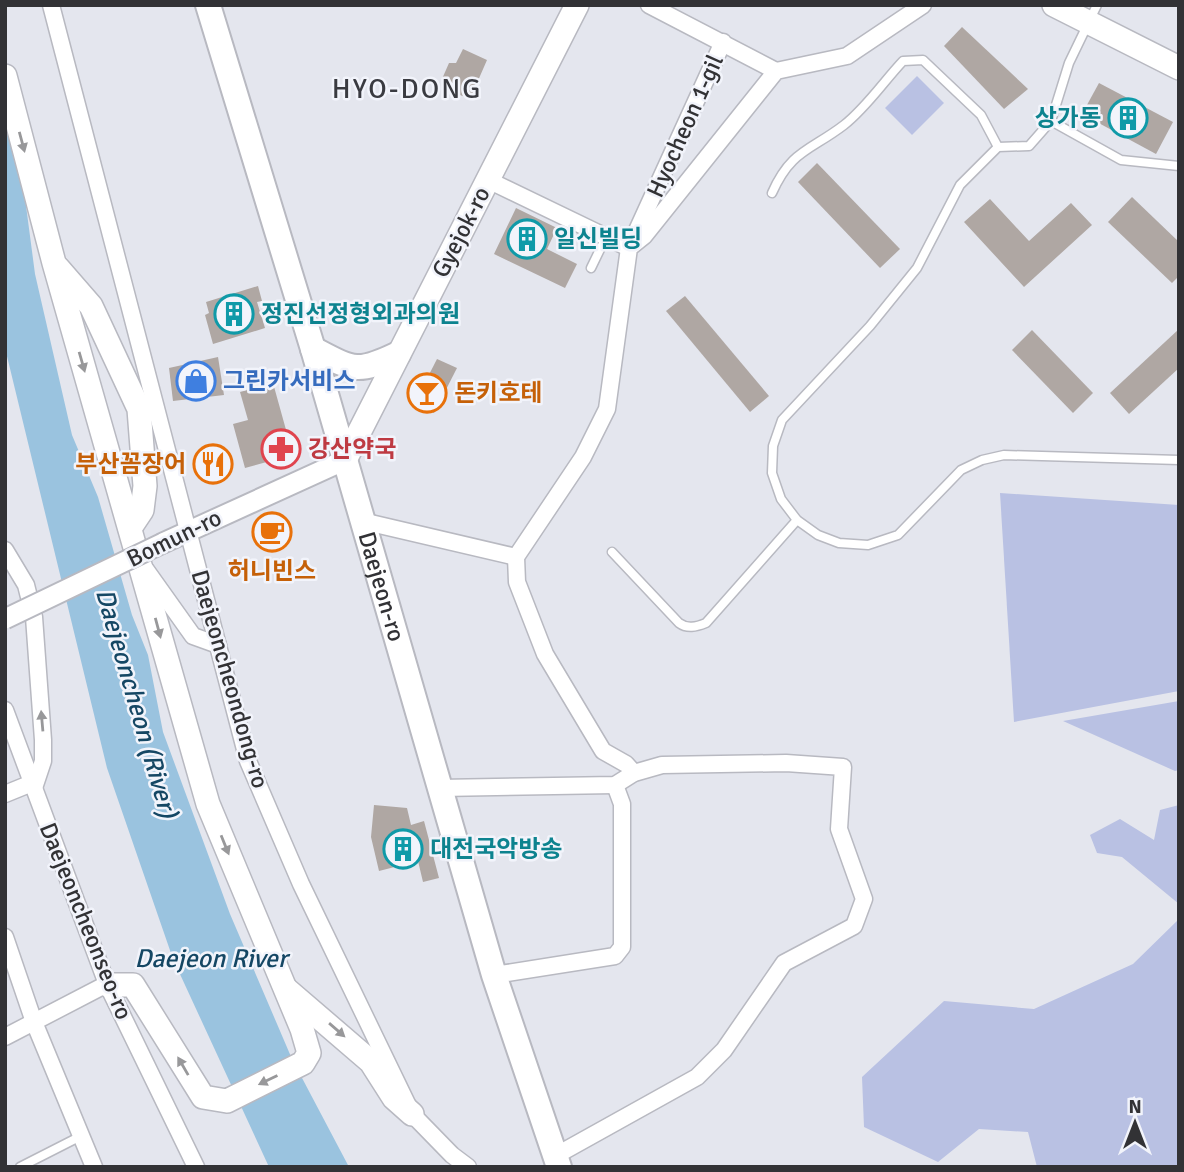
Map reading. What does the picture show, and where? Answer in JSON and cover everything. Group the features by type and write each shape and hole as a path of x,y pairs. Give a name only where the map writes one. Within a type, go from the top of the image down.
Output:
{"main road":[{"name":"Daejeon-ro","path":"208,5 313,349 494,975 557,1161"},
{"name":"Gyejok-ro","path":"345,460 577,5"},
{"path":"1054,5 1093,14 1179,68"},
{"path":"5,76 54,262 208,804 308,1044 309,1053 303,1063 226,1101 203,1097 133,985 107,985"},
{"path":"54,262 91,306 147,407 142,510 130,528"},
{"path":"313,349 348,368 371,367 398,354"},
{"path":"284,987 350,1041 371,1062 394,1098 412,1114"}],"street":[{"name":"Daejeoncheondong-ro","path":"51,5 147,407 188,530 248,761 301,884 412,1114 452,1161 468,1167"},
{"path":"649,5 776,71"},
{"path":"488,180 629,248 644,236 776,71 847,56 923,5"},
{"name":"Hyocheon 1-gil","path":"516,556 583,457 607,409 629,248 723,42"},
{"name":"Bomun-ro","path":"5,619 188,530 345,460"},
{"path":"362,521 516,556 517,582 545,654 603,751 626,764 634,773"},
{"path":"5,550 26,585 34,617 43,740 43,761 33,785 5,794"},
{"path":"142,565 193,636 218,645"},
{"name":"Daejeoncheonseo-ro","path":"5,710 107,985 196,1167"},
{"path":"440,788 615,785 634,773 662,765 786,763 843,767 839,829 864,899 854,926 784,963 724,1050 697,1077 557,1161"},
{"path":"494,975 615,956 622,947 622,804 615,785"},
{"path":"5,937 34,1022 79,1137 94,1167"},
{"path":"5,1037 107,985"}],"lane":[{"path":"1093,14 1069,63 1051,121 1030,146 998,147 960,185 917,268 870,326 782,420 773,446 772,473 781,499 797,520 818,534 839,543 868,545 898,535 961,470 982,460 1004,455 1179,460"},
{"path":"772,194 782,169 809,147 845,124 902,61 923,60 981,115 998,147"},
{"path":"1051,121 1121,160 1179,166"},
{"path":"591,268 606,237"},
{"path":"612,552 679,623 684,627 696,627 706,623 797,520"},
{"path":"20,1167 79,1137"}],"shaded area":[{"path":"917,76 944,103 912,135 885,108"},
{"path":"1000,493 1179,505 1179,691 1014,722"},
{"path":"1179,701 1179,770 1175,771 1063,721"},
{"path":"1179,805 1179,904 1122,857 1097,853 1090,835 1120,819 1154,840 1160,810"},
{"path":"1179,919 1179,1167 1037,1167 1028,1132 979,1129 938,1162 864,1127 862,1077 944,1001 1034,1009 1133,964"}],"water":[{"name":"Daejeon River","path":"5,115 23,183 35,274 72,435 98,497 132,615 148,655 163,732 230,914 292,1059 349,1167 269,1167 173,959 107,768 5,348"}],"building":[{"path":"962,27 1028,89 1004,109 944,46"},
{"path":"463,49 487,60 470,99 450,91 453,83 442,79 449,63 456,63"},
{"name":"상가동","path":"1099,83 1173,122 1156,154 1082,114"},
{"path":"817,163 900,249 880,268 798,182"},
{"path":"1132,197 1179,242 1179,276 1172,283 1108,222"},
{"path":"990,199 1029,241 1071,203 1092,225 1024,287 964,222"},
{"name":"일신빌딩","path":"516,208 557,228 547,249 577,264 565,288 494,254"},
{"name":"정진선정형외과의원","path":"258,286 262,301 257,302 265,328 213,344 205,315 209,313 206,302"},
{"path":"685,296 769,396 750,412 666,311"},
{"path":"1179,329 1179,368 1129,414 1110,393"},
{"path":"1032,330 1093,393 1073,413 1012,350"},
{"name":"그린카서비스","path":"218,357 224,395 173,401 169,368"},
{"path":"437,359 457,368 434,413 414,404"},
{"path":"273,383 288,437 281,458 245,468 233,424 248,420 240,392"},
{"name":"대전국악방송","path":"374,805 407,808 411,825 424,821 439,878 423,882 418,861 379,871 371,837"}],"place":[{"name":"상가동","path":"1128,118"},
{"name":"일신빌딩","path":"527,239"},
{"name":"정진선정형외과의원","path":"234,314"},
{"name":"그린카서비스","path":"196,381"},
{"name":"돈키호테","path":"427,393"},
{"name":"강산약국","path":"281,449"},
{"name":"부산꼼장어","path":"213,464"},
{"name":"허니빈스","path":"272,532"},
{"name":"대전국악방송","path":"403,849"}],"district":[{"name":"HYO-DONG","path":"407,88"}],"water label":[{"name":"Daejeoncheon (River)","path":"137,703"}]}
